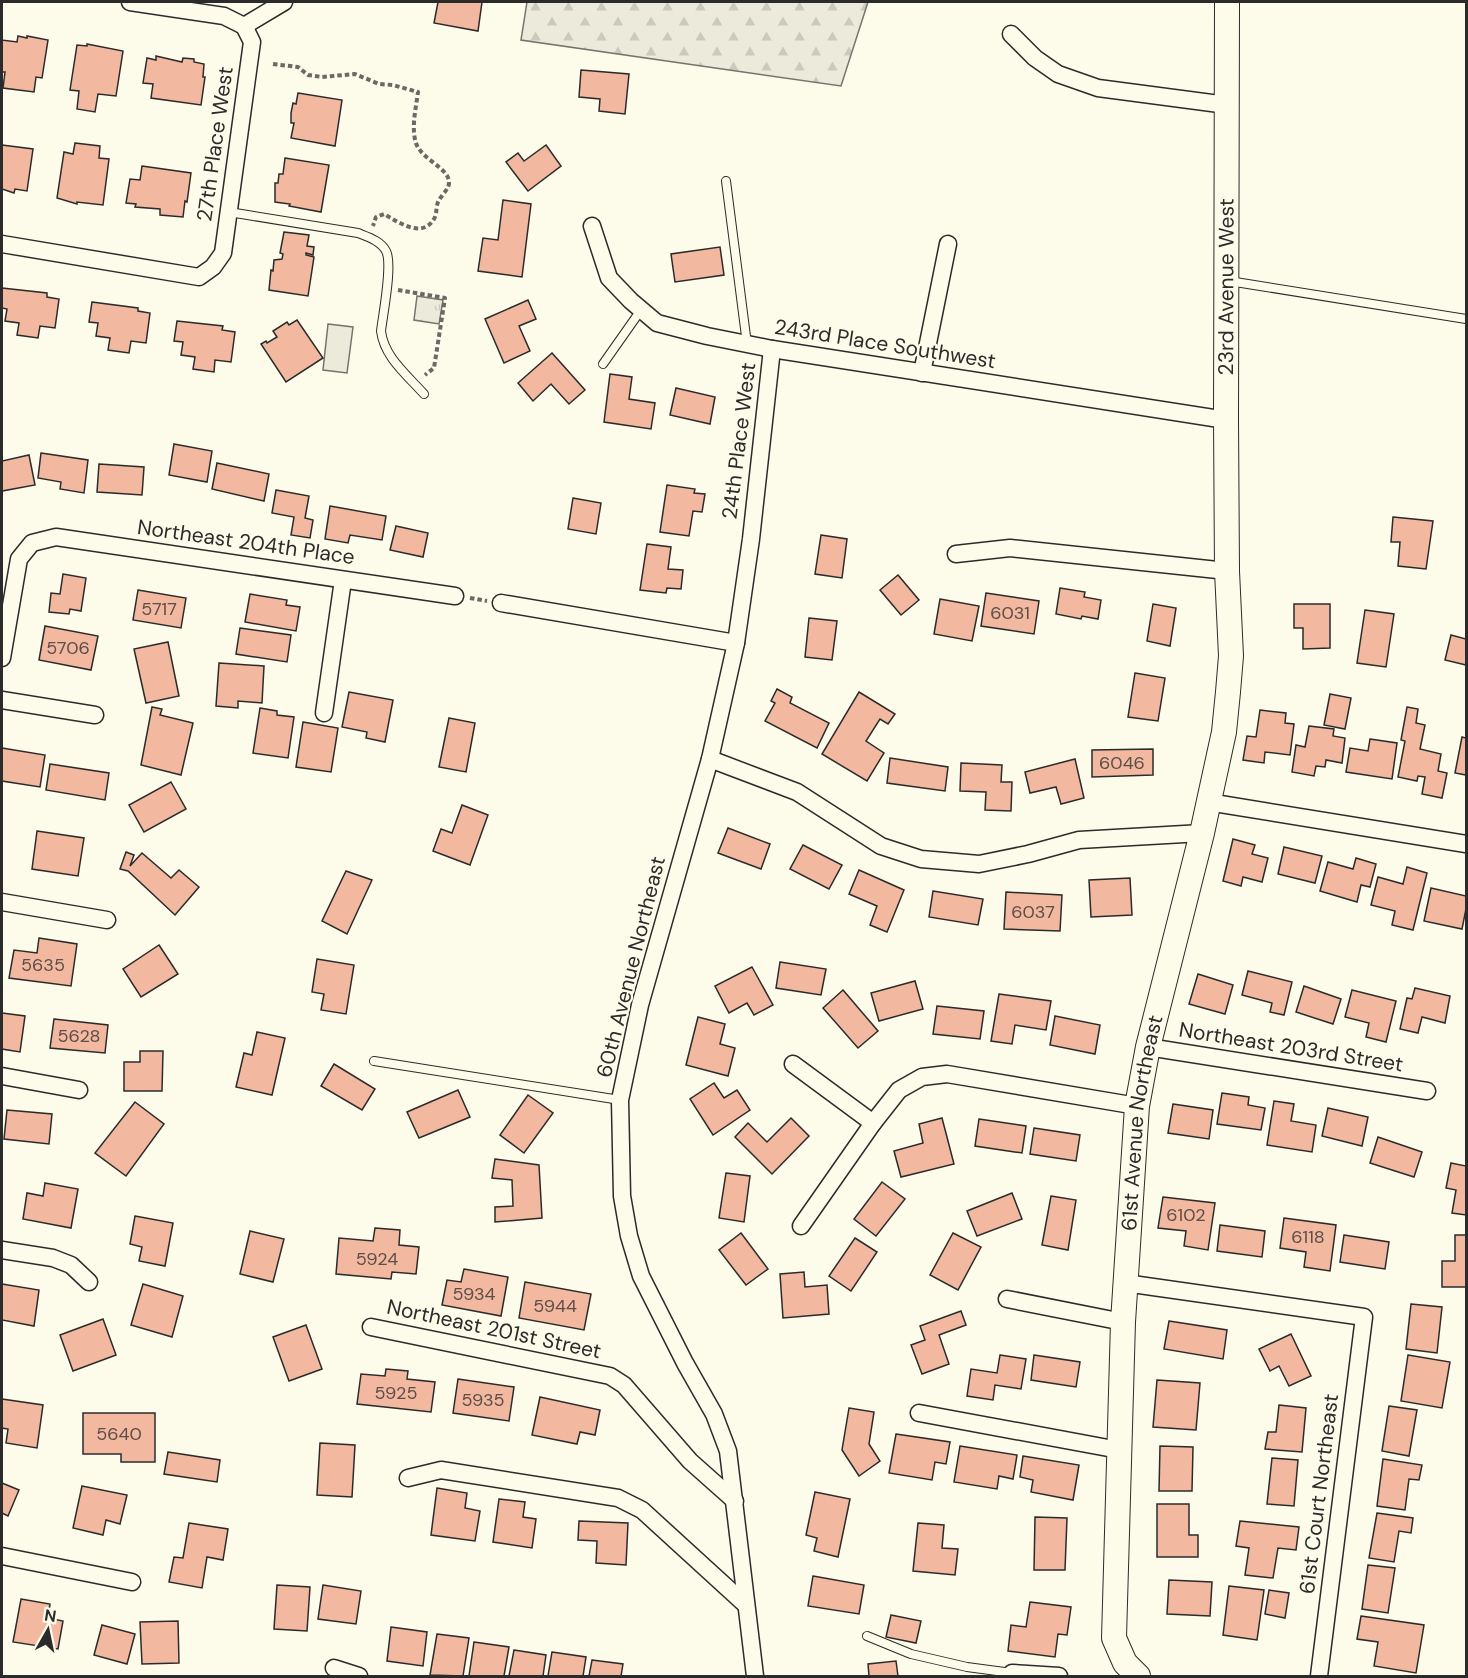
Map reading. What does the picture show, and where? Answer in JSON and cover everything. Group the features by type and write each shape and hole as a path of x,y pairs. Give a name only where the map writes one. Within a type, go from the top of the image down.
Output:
{"street":[{"path":"130,2 224,16 244,26 284,2"},
{"name":"23rd Avenue West","path":"1227,2 1227,571"},
{"name":"27th Place West","path":"2,243 199,277 213,267 223,254 252,42 244,26"},
{"path":"1011,34 1035,58 1058,74 1098,88 1227,105"},
{"name":"243rd Place Southwest","path":"592,226 609,278 657,323 772,349 1226,420"},
{"path":"922,373 948,244"},
{"name":"24th Place West","path":"750,539 772,349"},
{"name":"Northeast 204th Place","path":"2,658 19,559 32,543 56,537 455,596"},
{"name":"60th Avenue Northeast","path":"750,539 736,643 710,759 640,1005 620,1100 622,1196 629,1236 641,1276 714,1414 728,1451 755,1677"},
{"path":"956,554 1010,548 1227,571"},
{"name":"61st Avenue Northeast","path":"1138,1677 1125,1663 1114,1638 1123,1322 1137,1106 1148,1047 1202,833 1224,732 1231,656 1227,571"},
{"path":"324,713 343,580"},
{"path":"501,603 736,643"},
{"path":"2,700 95,715"},
{"path":"710,759 797,792 881,846 921,859 979,864 1028,854 1078,840 1202,833"},
{"path":"1209,802 1467,844"},
{"path":"2,902 107,920"},
{"name":"Northeast 203rd Street","path":"1148,1047 1427,1091"},
{"path":"793,1064 873,1123"},
{"path":"801,1226 873,1123 900,1090 922,1077 947,1074 1137,1106"},
{"path":"2,1076 79,1090"},
{"path":"2,1250 53,1258 71,1265 89,1282"},
{"name":"61st Court Northeast","path":"1125,1283 1364,1317 1319,1677"},
{"path":"1007,1299 1123,1322"},
{"name":"Northeast 201st Street","path":"371,1327 610,1376 624,1385 690,1461 735,1501"},
{"path":"919,1413 1119,1450"},
{"path":"408,1478 441,1470 618,1498 642,1510 746,1605"},
{"path":"2,1556 132,1582"},
{"path":"334,1668 359,1677"},
{"path":"1012,1675 1059,1677"}],"lane":[{"path":"726,181 747,344"},
{"path":"229,212 358,233 376,241 386,251 388,267 381,331 385,350 424,394"},
{"path":"1226,280 1467,319"},
{"path":"603,364 641,310"},
{"path":"374,1061 620,1100"},
{"path":"867,1636 911,1654 1012,1675"}],"path":[{"path":"273,64 298,67 308,75 322,77 356,74 379,84 393,85 418,92 414,131 416,144 421,152 444,172 449,181 447,188 438,202 433,221 424,228 406,227 384,214 376,217 369,238"},
{"path":"386,288 445,298 434,368 414,383"},
{"path":"455,596 501,603"}],"green space":[{"path":"527,2 868,2 841,86 521,40"},
{"path":"417,296 443,300 439,324 414,320"},
{"path":"328,324 353,327 347,373 323,370"}],"building":[{"path":"438,2 482,2 478,31 434,23"},
{"path":"18,36 48,40 42,78 36,77 34,92 3,88 5,72 2,72 2,40 17,42"},
{"path":"87,44 123,51 116,96 98,94 95,112 77,109 79,91 70,90 77,45 87,46"},
{"path":"156,56 182,62 183,58 194,59 194,62 204,64 203,77 205,77 201,105 151,98 153,84 143,83 147,58 156,60"},
{"path":"581,70 629,74 625,114 599,111 600,99 579,97"},
{"path":"298,93 342,100 335,146 291,138 294,123 291,123 291,113"},
{"path":"75,143 100,146 99,158 109,159 103,205 77,202 77,204 57,198 64,152 73,154"},
{"path":"2,145 33,149 27,191 15,189 14,193 2,189"},
{"path":"546,145 561,166 528,191 506,162 518,153 524,161"},
{"path":"285,158 329,165 321,212 275,202 275,183 278,183 279,174 283,174"},
{"path":"142,166 191,173 183,217 160,215 160,209 135,207 136,204 126,203 130,179 140,180"},
{"path":"503,200 531,204 522,277 478,271 483,238 498,240"},
{"path":"284,232 309,235 307,246 314,247 313,255 306,253 314,257 308,296 269,290 274,260 282,259 283,254 280,253"},
{"path":"720,247 724,275 675,282 671,254"},
{"path":"2,288 47,293 47,297 59,299 55,328 40,326 38,338 17,335 19,323 5,321 7,309 2,308"},
{"path":"528,300 536,319 519,326 530,351 504,363 485,319"},
{"path":"92,302 138,308 138,311 150,313 146,343 131,341 129,353 108,350 110,338 96,336 98,323 89,322"},
{"path":"297,320 323,358 286,382 261,344 277,337 273,331 287,322 289,325"},
{"path":"177,321 223,326 222,330 235,332 231,362 215,360 214,372 193,369 195,357 181,355 183,342 174,341"},
{"path":"552,353 585,390 569,404 551,384 533,401 518,383"},
{"path":"610,374 632,377 629,399 655,403 651,429 604,422"},
{"path":"676,388 715,397 710,424 670,415"},
{"path":"174,444 212,451 207,482 169,475"},
{"path":"41,453 88,460 84,493 60,489 61,482 38,478"},
{"path":"29,455 35,485 2,491 2,461"},
{"path":"217,463 269,474 264,501 212,489"},
{"path":"99,464 144,467 142,495 97,492"},
{"path":"667,485 695,489 694,493 705,494 702,512 693,511 689,536 660,532"},
{"path":"276,490 309,496 305,518 313,520 310,538 291,535 294,517 272,513"},
{"path":"573,498 601,503 596,534 568,529"},
{"path":"330,506 386,516 382,540 350,535 348,543 325,539"},
{"path":"1393,517 1433,521 1426,569 1398,566 1400,542 1391,542"},
{"path":"396,526 428,533 423,557 390,550"},
{"path":"821,535 847,539 842,578 815,574"},
{"path":"647,544 671,547 668,569 683,570 681,589 667,588 666,593 640,590"},
{"path":"63,574 86,578 81,611 70,609 69,614 49,612 51,593 60,594"},
{"path":"898,575 919,600 901,615 880,590"},
{"path":"1060,588 1085,592 1084,597 1101,600 1098,619 1082,616 1081,619 1056,614"},
{"path":"138,590 186,598 181,628 133,620"},
{"path":"986,593 1039,601 1034,634 981,626"},
{"path":"250,594 287,600 286,605 300,607 296,631 245,622"},
{"path":"940,599 979,606 972,641 934,634"},
{"path":"1153,604 1176,608 1170,646 1147,641"},
{"path":"1294,604 1330,604 1330,648 1303,649 1303,628 1294,628"},
{"path":"1365,610 1394,614 1386,667 1357,663"},
{"path":"809,618 837,621 832,660 805,657"},
{"path":"45,626 98,636 91,670 39,660"},
{"path":"240,628 291,635 287,662 236,654"},
{"path":"1451,635 1466,639 1466,665 1445,660"},
{"path":"168,642 179,696 146,703 134,649"},
{"path":"219,663 264,666 262,703 238,701 238,708 216,706"},
{"path":"1135,673 1165,678 1158,721 1128,717"},
{"path":"777,689 792,697 790,703 829,723 817,748 765,721 775,703 771,701"},
{"path":"349,692 393,700 385,742 366,738 367,732 342,727"},
{"path":"859,692 895,714 888,724 880,719 866,741 884,753 867,781 822,754"},
{"path":"1330,694 1351,698 1345,729 1324,725"},
{"path":"152,707 162,709 160,715 193,723 181,775 141,765"},
{"path":"1407,707 1418,709 1416,723 1425,725 1420,749 1441,754 1438,771 1447,773 1442,798 1422,794 1425,777 1418,776 1417,781 1398,777 1405,741 1401,740"},
{"path":"260,708 277,711 277,715 294,717 288,758 253,753"},
{"path":"1260,710 1286,713 1285,723 1294,724 1290,755 1265,752 1264,763 1243,760 1247,736 1256,737"},
{"path":"449,718 475,723 466,772 439,767"},
{"path":"303,722 338,728 331,772 296,767"},
{"path":"1309,726 1334,729 1333,736 1345,738 1342,763 1326,760 1325,767 1316,766 1314,776 1292,772 1296,745 1305,747"},
{"path":"1462,737 1466,738 1466,775 1455,773"},
{"path":"1370,739 1397,743 1392,779 1346,772 1350,748 1368,751"},
{"path":"2,748 45,755 40,787 2,781"},
{"path":"1153,749 1153,775 1092,777 1092,750"},
{"path":"890,758 948,767 945,791 887,783"},
{"path":"1075,759 1084,798 1061,804 1056,787 1030,793 1025,772"},
{"path":"961,763 1002,765 1001,782 1012,782 1011,811 985,810 986,792 960,791"},
{"path":"50,764 109,773 105,800 46,790"},
{"path":"171,782 186,809 144,832 129,805"},
{"path":"462,805 488,815 470,865 433,851 441,829 452,833"},
{"path":"728,828 770,844 761,869 718,853"},
{"path":"37,831 84,838 78,876 32,869"},
{"path":"1233,839 1255,845 1252,854 1268,858 1262,882 1243,877 1241,886 1223,881"},
{"path":"803,845 842,865 829,889 790,869"},
{"path":"1284,847 1322,856 1315,883 1278,874"},
{"path":"126,852 134,855 130,866 142,853 171,878 179,870 199,887 175,915 128,871 120,869"},
{"path":"1356,858 1376,864 1370,887 1361,885 1357,902 1320,891 1328,862 1353,869"},
{"path":"1407,867 1427,873 1413,930 1392,925 1395,911 1371,905 1378,877 1403,884"},
{"path":"859,870 904,890 887,932 870,925 877,906 849,894"},
{"path":"346,871 372,880 347,934 322,921"},
{"path":"1130,878 1132,915 1091,917 1089,880"},
{"path":"1431,888 1466,896 1462,929 1424,921"},
{"path":"933,891 983,899 978,925 929,917"},
{"path":"1006,892 1062,895 1060,931 1004,929"},
{"path":"39,938 77,944 71,986 9,978 14,950 37,953"},
{"path":"159,945 178,974 141,997 123,969"},
{"path":"317,959 354,965 346,1014 321,1010 324,994 312,992"},
{"path":"780,962 826,969 821,995 776,988"},
{"path":"752,967 773,1005 754,1015 747,1003 729,1013 715,986"},
{"path":"1248,971 1292,982 1284,1015 1270,1012 1272,1003 1242,995"},
{"path":"1198,974 1233,985 1225,1014 1189,1004"},
{"path":"915,981 923,1009 879,1021 871,993"},
{"path":"1304,986 1341,999 1333,1024 1296,1012"},
{"path":"1415,988 1450,996 1445,1023 1422,1017 1418,1033 1400,1029 1407,998 1412,999"},
{"path":"843,990 878,1031 858,1048 823,1008"},
{"path":"1352,990 1396,1001 1386,1042 1366,1037 1369,1023 1345,1017"},
{"path":"999,994 1051,1001 1046,1030 1015,1025 1012,1044 991,1041"},
{"path":"937,1006 984,1011 980,1039 933,1034"},
{"path":"2,1013 25,1016 20,1052 2,1049"},
{"path":"1055,1016 1100,1025 1095,1054 1050,1045"},
{"path":"698,1017 725,1024 720,1044 735,1048 728,1076 686,1065"},
{"path":"54,1019 108,1025 105,1053 50,1048"},
{"path":"257,1032 285,1038 272,1095 236,1087 244,1053 252,1055"},
{"path":"140,1051 163,1051 162,1091 124,1091 124,1062 140,1062"},
{"path":"334,1064 375,1089 362,1110 321,1086"},
{"path":"714,1083 724,1098 737,1090 750,1110 713,1135 690,1099"},
{"path":"458,1090 470,1117 419,1138 407,1112"},
{"path":"1222,1093 1249,1097 1248,1105 1265,1108 1261,1130 1217,1124"},
{"path":"528,1095 553,1113 524,1153 500,1135"},
{"path":"1274,1101 1294,1104 1291,1121 1316,1125 1312,1152 1267,1145"},
{"path":"135,1102 164,1124 126,1176 95,1153"},
{"path":"1173,1104 1213,1110 1209,1139 1168,1133"},
{"path":"1328,1108 1368,1117 1362,1146 1322,1136"},
{"path":"7,1110 52,1114 49,1144 4,1139"},
{"path":"791,1118 809,1136 772,1174 735,1137 748,1123 767,1142"},
{"path":"942,1118 954,1164 901,1177 894,1151 923,1143 919,1124"},
{"path":"979,1119 1026,1126 1022,1153 975,1146"},
{"path":"1034,1128 1080,1135 1076,1161 1030,1154"},
{"path":"1378,1137 1422,1152 1414,1177 1370,1163"},
{"path":"495,1159 539,1165 542,1218 495,1222 495,1207 513,1206 512,1180 492,1178"},
{"path":"1451,1163 1466,1166 1466,1215 1452,1213 1456,1190 1446,1188"},
{"path":"726,1173 750,1176 744,1222 719,1218"},
{"path":"882,1182 905,1199 876,1236 854,1219"},
{"path":"45,1183 78,1189 71,1228 23,1219 27,1193 43,1196"},
{"path":"1012,1193 1022,1219 977,1236 967,1211"},
{"path":"1051,1196 1076,1200 1068,1250 1042,1245"},
{"path":"1163,1197 1215,1203 1208,1250 1184,1246 1186,1231 1158,1228"},
{"path":"135,1216 173,1223 165,1266 139,1261 142,1247 130,1244"},
{"path":"1284,1218 1336,1225 1330,1271 1304,1267 1306,1252 1280,1248"},
{"path":"1220,1225 1265,1231 1262,1257 1217,1251"},
{"path":"375,1228 400,1230 399,1245 419,1247 416,1274 392,1272 391,1279 336,1274 339,1238 373,1241"},
{"path":"250,1231 284,1239 273,1282 240,1274"},
{"path":"741,1233 768,1269 746,1285 719,1250"},
{"path":"953,1233 981,1247 958,1290 930,1275"},
{"path":"1344,1235 1389,1242 1385,1269 1340,1262"},
{"path":"1455,1235 1466,1235 1466,1287 1442,1287 1442,1261 1455,1261"},
{"path":"855,1238 877,1252 851,1291 829,1276"},
{"path":"464,1269 508,1277 501,1316 442,1305 447,1280 461,1282"},
{"path":"804,1272 805,1287 827,1285 829,1314 783,1318 780,1274"},
{"path":"525,1282 591,1294 584,1330 519,1318"},
{"path":"2,1284 39,1290 34,1326 2,1320"},
{"path":"143,1284 183,1296 172,1337 131,1325"},
{"path":"1411,1304 1442,1307 1437,1353 1406,1349"},
{"path":"961,1311 966,1325 939,1335 949,1364 922,1374 911,1345 925,1340 920,1326"},
{"path":"103,1319 116,1355 73,1371 60,1335"},
{"path":"1169,1321 1227,1330 1223,1359 1164,1349"},
{"path":"306,1325 322,1369 289,1381 273,1337"},
{"path":"1291,1334 1311,1376 1289,1386 1279,1366 1270,1371 1259,1349"},
{"path":"1000,1355 1026,1359 1021,1389 995,1385 993,1400 967,1396 971,1369 997,1373"},
{"path":"1034,1355 1080,1362 1076,1387 1031,1380"},
{"path":"1408,1355 1450,1362 1442,1408 1401,1401"},
{"path":"386,1369 408,1371 407,1379 435,1382 431,1412 357,1404 361,1374 385,1376"},
{"path":"458,1379 514,1387 509,1421 453,1413"},
{"path":"1157,1380 1200,1383 1196,1430 1153,1427"},
{"path":"540,1397 600,1410 595,1435 580,1432 577,1444 532,1435"},
{"path":"2,1399 43,1405 37,1448 6,1443 8,1429 2,1428"},
{"path":"1279,1405 1306,1408 1302,1452 1265,1449 1268,1432 1276,1432"},
{"path":"1389,1406 1417,1410 1409,1456 1382,1451"},
{"path":"849,1408 874,1412 869,1444 880,1461 859,1476 842,1450"},
{"path":"83,1413 155,1413 155,1462 121,1462 121,1454 83,1454"},
{"path":"896,1434 950,1442 946,1464 935,1462 932,1480 889,1473"},
{"path":"320,1443 355,1445 352,1497 317,1495"},
{"path":"960,1446 1017,1455 1013,1479 999,1476 997,1489 954,1482"},
{"path":"1160,1446 1193,1447 1192,1491 1159,1491"},
{"path":"168,1452 220,1460 217,1482 164,1474"},
{"path":"1023,1456 1079,1465 1073,1500 1031,1492 1033,1480 1020,1477"},
{"path":"1272,1458 1298,1460 1294,1506 1267,1504"},
{"path":"1383,1459 1422,1465 1419,1480 1409,1479 1405,1510 1377,1506"},
{"path":"2,1483 19,1490 8,1516 2,1513"},
{"path":"82,1486 127,1495 120,1524 106,1520 103,1535 73,1528"},
{"path":"437,1488 467,1493 465,1508 480,1511 475,1541 431,1535"},
{"path":"815,1492 850,1499 838,1557 814,1551 817,1538 806,1535"},
{"path":"499,1499 525,1502 523,1517 536,1519 532,1548 493,1542"},
{"path":"1157,1504 1189,1504 1189,1535 1198,1535 1198,1557 1157,1557"},
{"path":"1377,1513 1413,1518 1411,1533 1399,1531 1394,1562 1369,1558"},
{"path":"1035,1517 1067,1518 1065,1570 1034,1570"},
{"path":"579,1521 628,1523 626,1565 596,1563 597,1541 578,1540"},
{"path":"1240,1521 1299,1527 1296,1550 1278,1548 1273,1578 1245,1575 1249,1548 1236,1546"},
{"path":"189,1523 228,1529 223,1560 207,1557 202,1588 169,1582 174,1557 183,1558"},
{"path":"918,1523 944,1525 942,1548 958,1549 955,1575 913,1571"},
{"path":"1368,1565 1395,1568 1388,1613 1362,1609"},
{"path":"813,1576 864,1585 859,1614 808,1606"},
{"path":"1169,1580 1212,1582 1210,1616 1167,1614"},
{"path":"277,1585 310,1587 307,1631 274,1629"},
{"path":"323,1585 361,1591 356,1624 318,1619"},
{"path":"1229,1586 1264,1590 1257,1640 1223,1635"},
{"path":"1269,1590 1289,1593 1285,1618 1265,1614"},
{"path":"21,1599 50,1604 48,1618 63,1621 58,1649 13,1642"},
{"path":"1030,1602 1071,1607 1067,1635 1058,1634 1055,1657 1008,1651 1011,1625 1026,1627"},
{"path":"891,1615 921,1621 916,1643 886,1637"},
{"path":"1361,1616 1424,1625 1416,1673 1374,1666 1378,1642 1357,1639"},
{"path":"178,1621 179,1663 142,1664 140,1622"},
{"path":"102,1625 135,1634 127,1664 94,1655"},
{"path":"391,1627 427,1632 423,1666 387,1661"},
{"path":"437,1634 469,1638 463,1676 430,1675"},
{"path":"474,1642 509,1647 504,1676 469,1676"},
{"path":"514,1650 546,1655 543,1676 509,1676"},
{"path":"552,1652 586,1657 583,1676 548,1676"},
{"path":"592,1660 623,1664 621,1676 589,1676"},
{"path":"896,1661 898,1676 869,1676 868,1664"}]}
